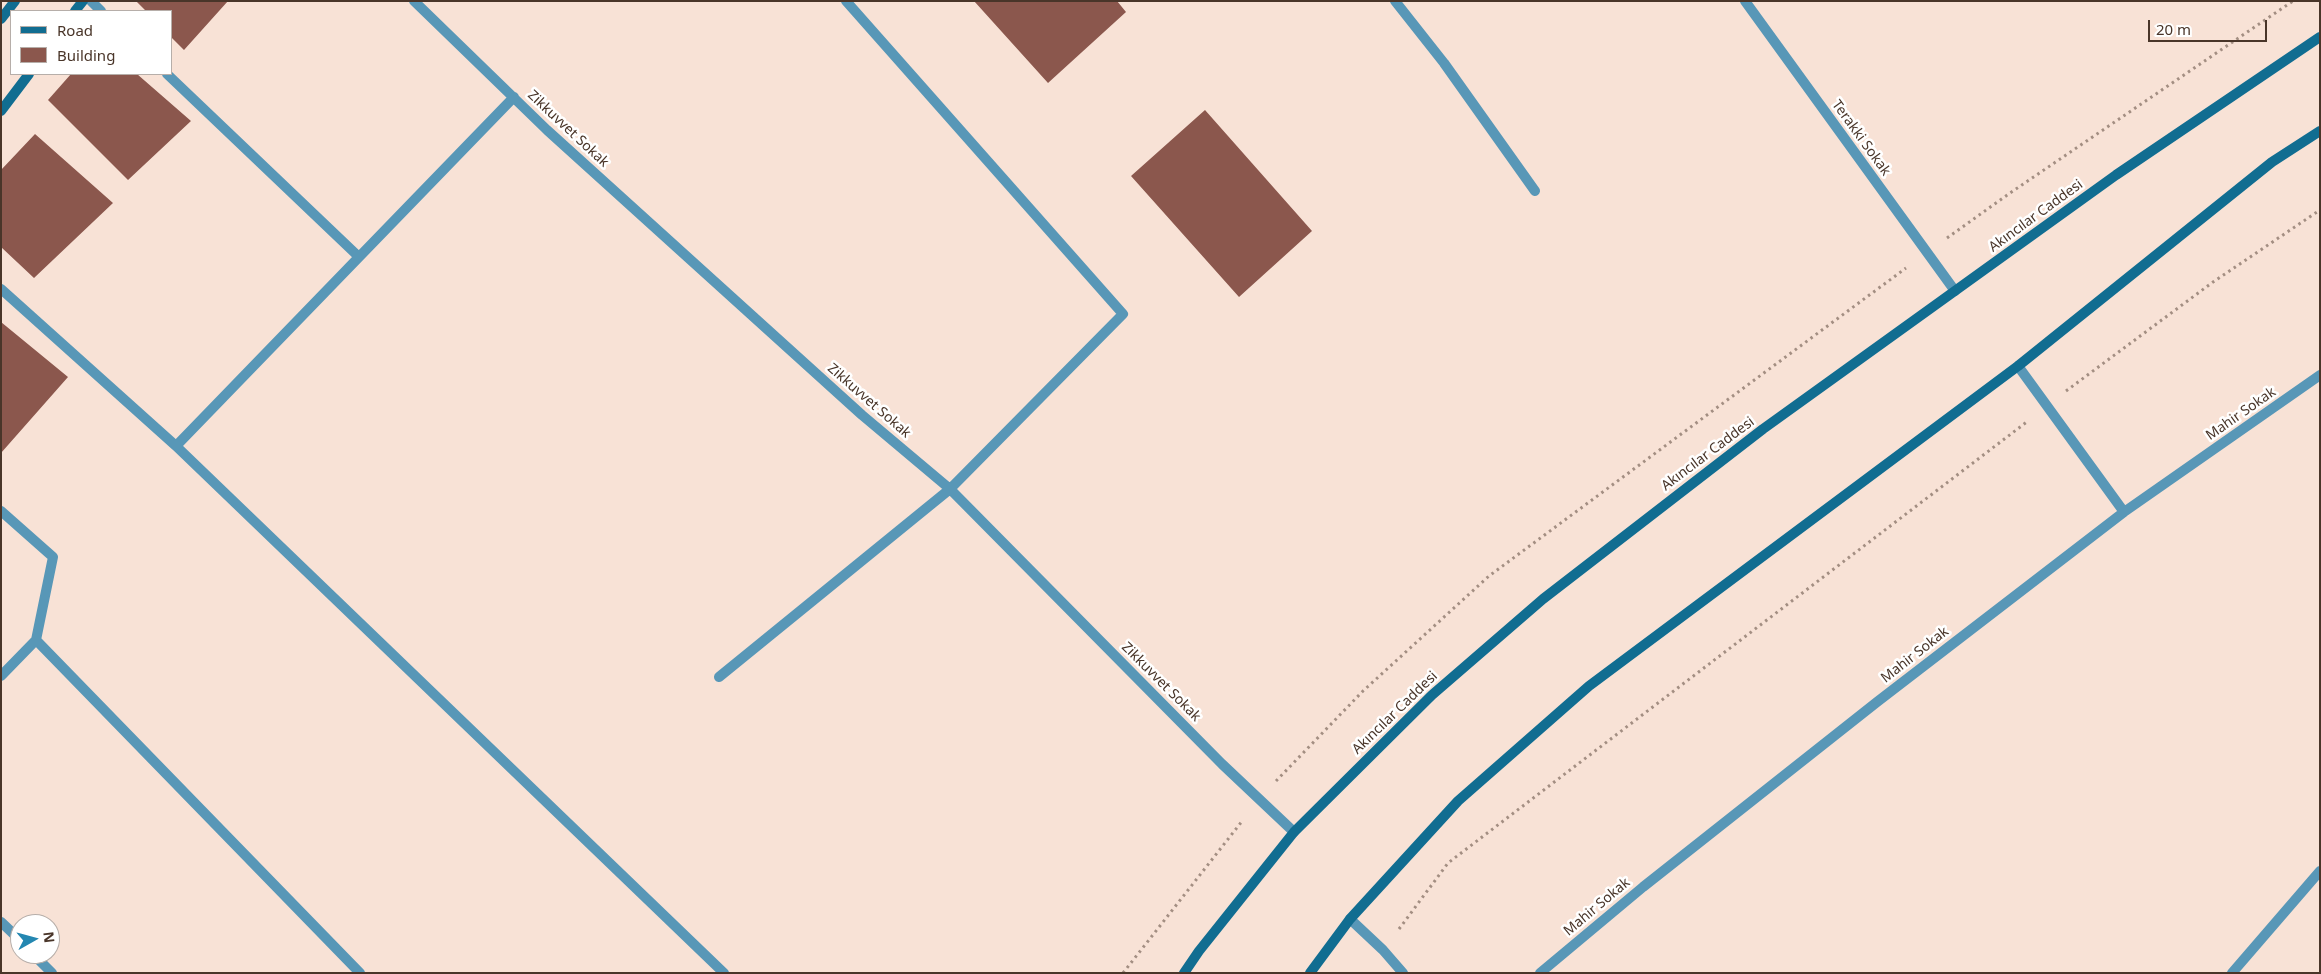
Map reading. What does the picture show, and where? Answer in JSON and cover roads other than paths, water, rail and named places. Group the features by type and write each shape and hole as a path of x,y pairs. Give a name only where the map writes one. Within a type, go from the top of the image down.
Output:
{"main road":[{"path":"1,19 14,1"},
{"name":"Akıncılar Caddesi","path":"1184,973 1199,950 1294,832 1432,695 1543,600 1763,429 2116,175 2320,37"},
{"path":"1,111 28,75"},
{"path":"1310,973 1350,919 1458,801 1589,686 2018,366 2272,162 2320,131"}],"street":[{"path":"91,1 100,10"},
{"name":"Zikkuvvet Sokak","path":"414,1 547,130 862,414 950,489 1294,832"},
{"path":"719,677 950,489 1123,314 846,1"},
{"path":"1395,1 1444,64 1535,191"},
{"name":"Terakki Sokak","path":"1745,1 1955,291"},
{"path":"168,75 359,257"},
{"path":"176,446 514,98"},
{"path":"1,289 176,446 724,973"},
{"path":"2018,366 2124,512"},
{"name":"Mahir Sokak","path":"1540,973 1643,887 1791,769 2124,512 2320,375"},
{"path":"1,511 54,557 36,640 1,676"},
{"path":"36,640 360,973"},
{"path":"2232,973 2320,871"},
{"path":"1350,919 1383,950 1403,973"}]}
